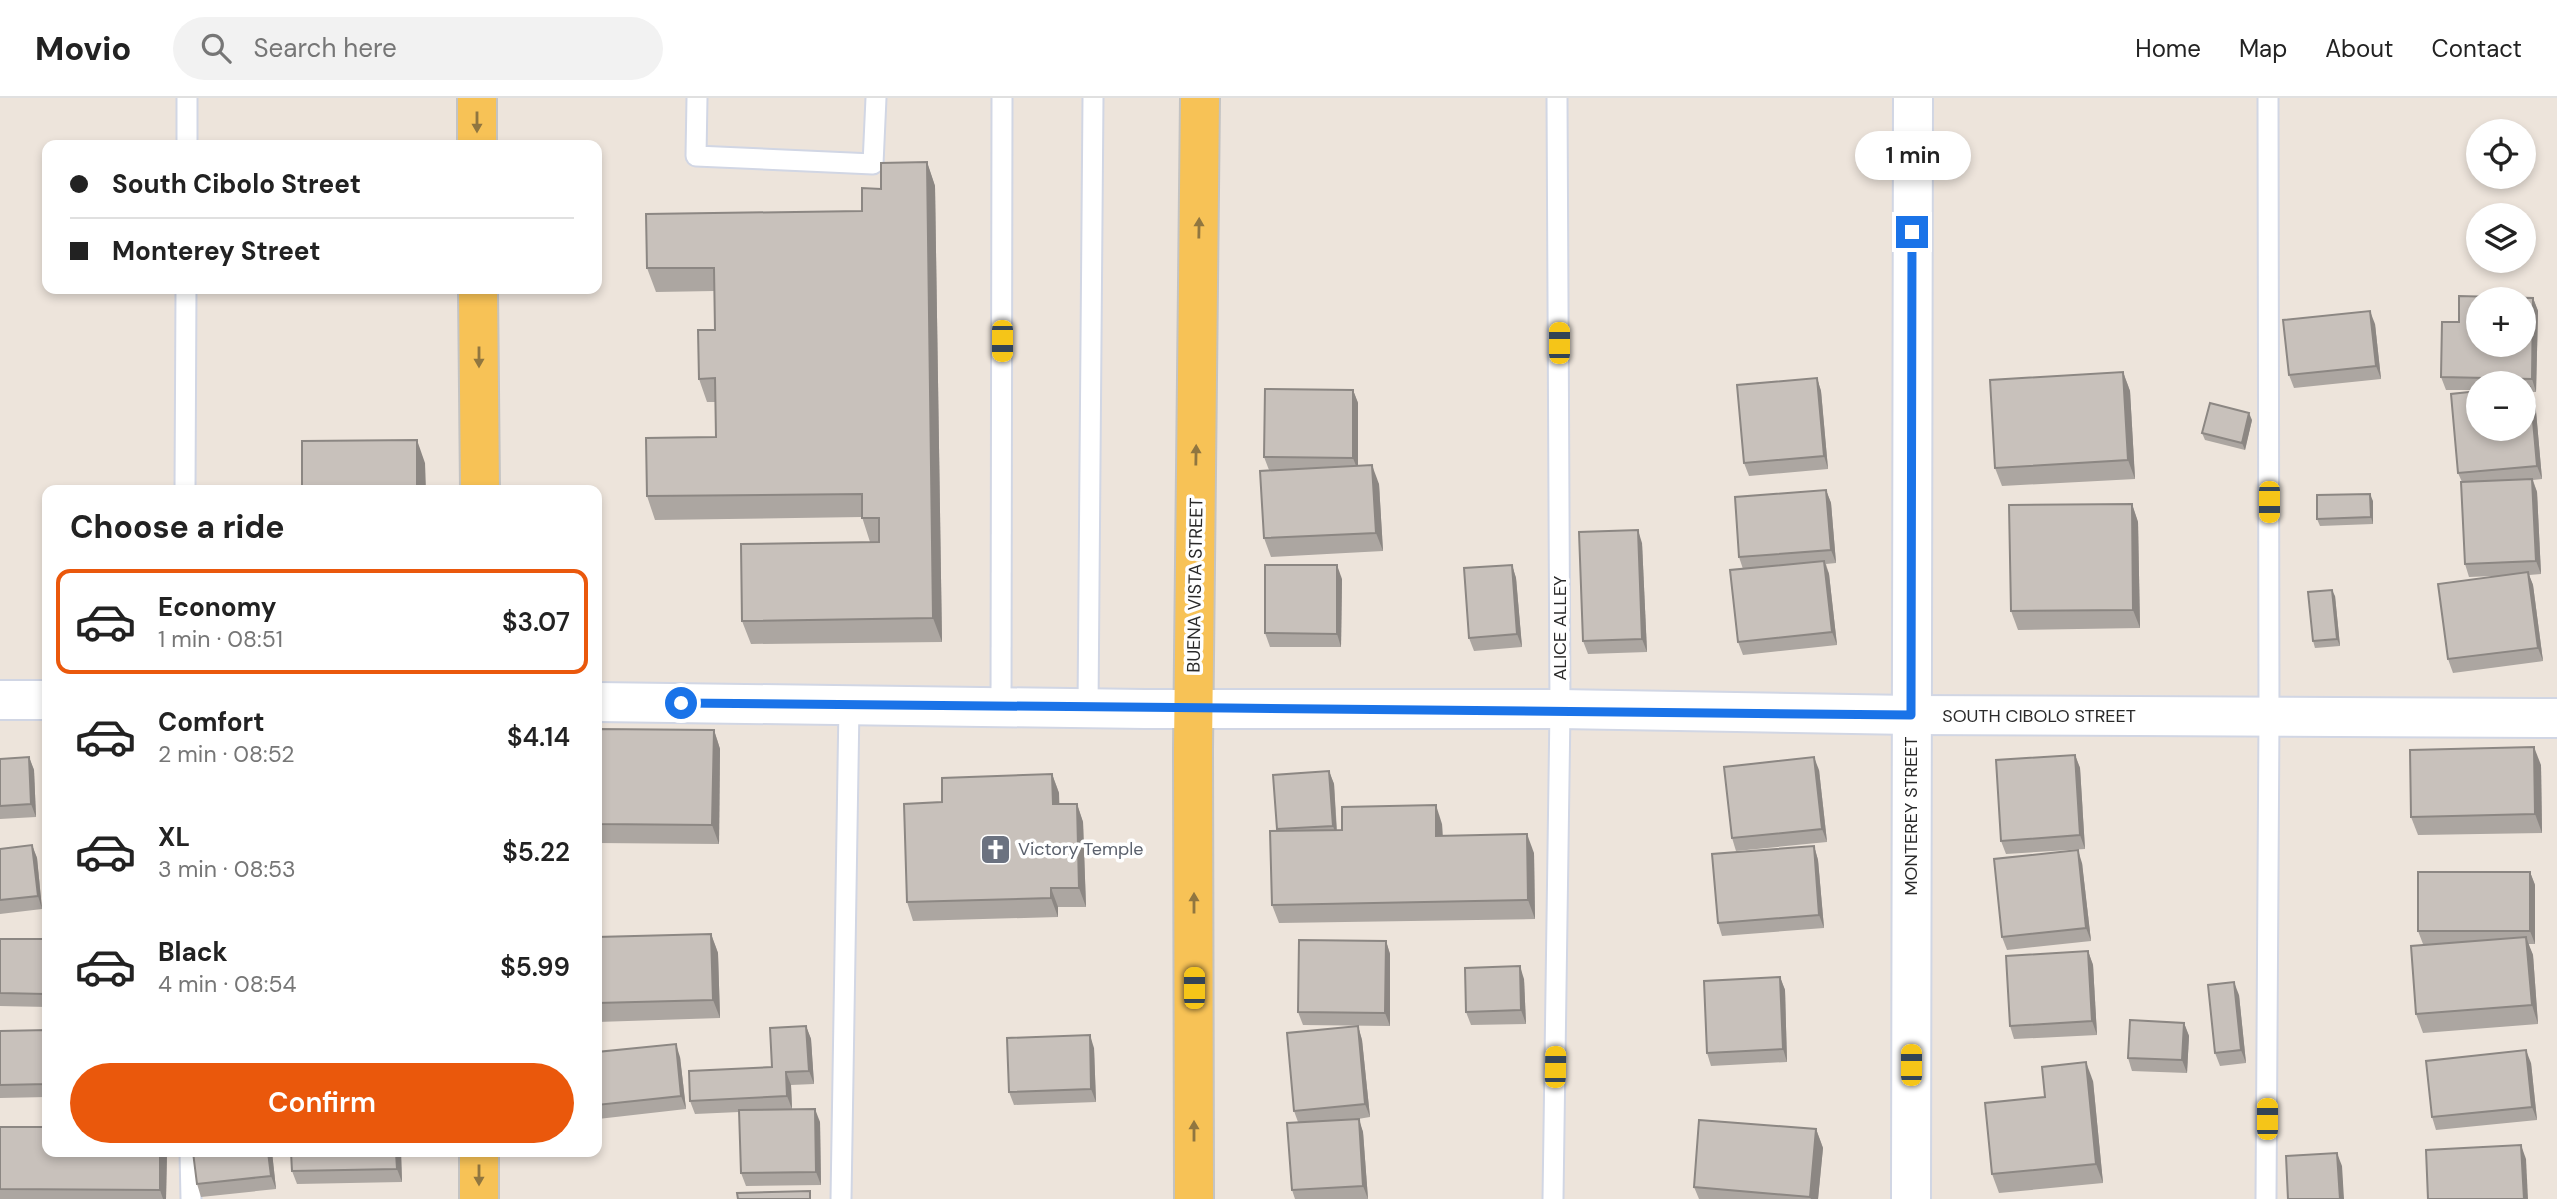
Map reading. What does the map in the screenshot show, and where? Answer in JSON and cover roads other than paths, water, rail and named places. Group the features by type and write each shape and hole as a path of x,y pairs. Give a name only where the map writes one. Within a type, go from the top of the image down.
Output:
{"main road":[{"path":"477,98 477,140"},
{"name":"BUENA VISTA STREET","path":"1194,1199 1194,709 1200,98"},
{"path":"478,294 480,485"},
{"path":"479,1157 479,1199"}],"street":[{"name":"MONTEREY STREET","path":"1911,1199 1913,98"},
{"path":"0,700 42,700"},
{"name":"SOUTH CIBOLO STREET","path":"602,702 1194,709 1560,709 1911,715 2557,718"}],"lane":[{"path":"187,98 187,140"},
{"path":"697,98 696,156 873,164 876,98"},
{"path":"1001,706 1002,98"},
{"path":"1088,708 1093,98"},
{"name":"ALICE ALLEY","path":"1553,1199 1560,709 1557,98"},
{"path":"2266,1199 2269,717 2268,98"},
{"path":"185,485 186,294"},
{"path":"841,1199 849,706"},
{"path":"190,1157 191,1199"}],"place":[{"name":"Victory Temple","path":"995,849"}]}
